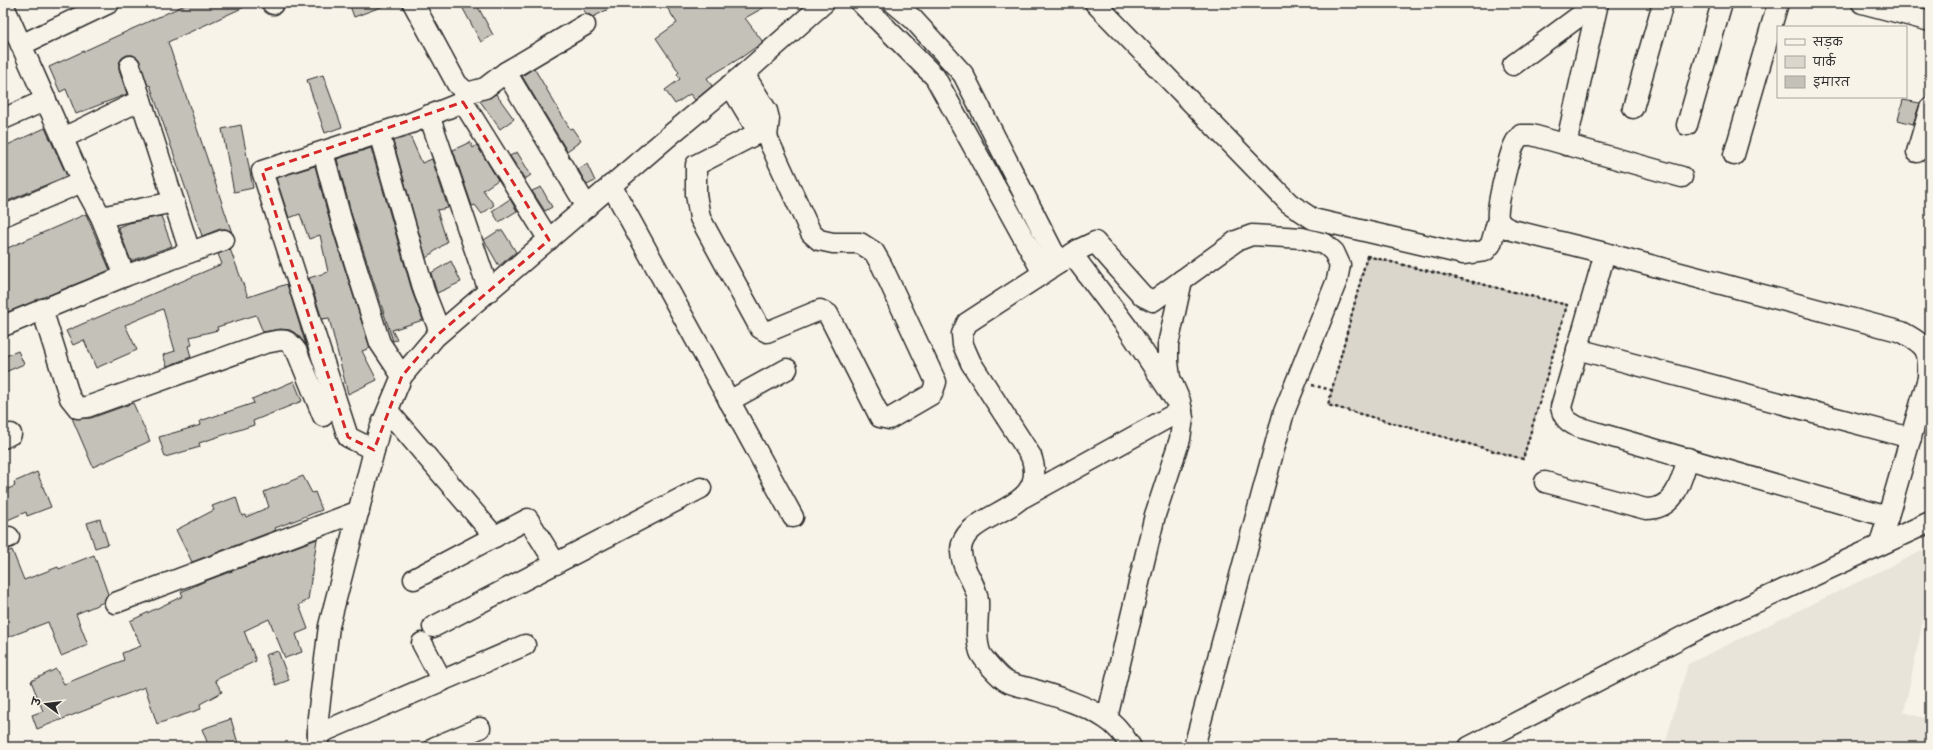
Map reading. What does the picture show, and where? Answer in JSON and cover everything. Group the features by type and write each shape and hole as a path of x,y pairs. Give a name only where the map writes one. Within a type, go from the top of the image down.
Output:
{"street":[{"path":"22,45 108,3"},
{"path":"413,3 457,84 467,93 485,88 506,72 585,25"},
{"path":"525,645 442,681 318,741 318,717 329,626 379,431 402,376 440,332 737,80 824,3"},
{"path":"861,3 935,77 991,179 1058,264 1127,327 1182,410"},
{"path":"879,21 895,3 913,19 963,74 1058,264"},
{"path":"1095,3 1289,203 1313,219 1463,254 1485,251 1491,244 1498,218 1497,208 1500,195 1515,143 1521,136 1532,135 1682,177"},
{"path":"1566,145 1598,3"},
{"path":"1513,66 1598,3"},
{"path":"1633,108 1663,3"},
{"path":"1687,125 1722,3"},
{"path":"1734,155 1778,3"},
{"path":"1862,3 1930,21"},
{"path":"4,12 22,45 82,182 101,217 125,276"},
{"path":"935,77 955,65"},
{"path":"130,66 190,252"},
{"path":"506,72 587,207"},
{"path":"737,80 767,111 769,119 763,134 696,166 696,194 700,218 760,328 767,332 820,310 828,314 880,417 889,419 932,394 936,382 874,252 860,243 833,243 819,240 811,233 763,134"},
{"path":"3,119 46,100"},
{"path":"63,138 141,100"},
{"path":"374,450 348,437 262,171 429,116 463,102 549,240"},
{"path":"1917,152 1930,108"},
{"path":"429,116 489,291"},
{"path":"379,133 424,291 440,332"},
{"path":"323,152 341,219 380,343 402,376"},
{"path":"991,179 1011,169"},
{"path":"3,216 82,182"},
{"path":"611,186 793,517"},
{"path":"101,217 174,202"},
{"path":"1498,218 1504,227 1512,230 1605,253 1902,332 1917,341 1925,348 1928,361 1928,378 1880,544"},
{"path":"1024,498 1032,484 1036,469 1032,456 971,363 963,345 962,334 967,324 1058,264 1095,242 1143,296 1153,301 1236,241 1252,235 1302,238 1325,244 1334,252 1340,265 1337,280 1284,412 1194,747"},
{"path":"3,326 125,276 224,240"},
{"path":"1605,253 1561,407 1563,416 1569,422 1578,427 1888,516"},
{"path":"1106,718 1155,515 1180,440 1183,418 1182,410 1170,378 1168,344 1182,280"},
{"path":"42,309 70,398 78,408 87,407 265,343 287,340 292,344 297,352 323,416"},
{"path":"1578,349 1911,438"},
{"path":"729,401 786,369"},
{"path":"1131,747 1122,733 1106,718 1091,710 1046,693 1006,681 980,654 976,638 978,599 960,556 961,542 971,530 1024,498 1182,410"},
{"path":"388,411 495,537"},
{"path":"1545,482 1646,509 1656,509 1664,506 1672,498 1678,488 1688,458"},
{"path":"442,681 428,635 556,564 701,488"},
{"path":"115,602 359,511"},
{"path":"414,579 528,519 556,564"},
{"path":"1469,747 1696,630 1930,522"},
{"path":"435,747 480,728"}],"path":[{"path":"1366,256 1567,305 1523,459 1328,406 1366,256"}],"highlighted area":[{"path":"463,102 549,240 435,337 402,376 374,450 348,437 262,171"}],"shaded area":[{"path":"1930,547 1930,587 1904,712 1930,720 1930,747 1664,747 1688,664"}],"green space":[{"path":"1367,256 1567,305 1523,459 1328,405"}],"building":[{"path":"189,3 253,3 168,42 232,233 226,229 220,229 202,236 150,85 148,86 138,58 133,55 127,55 122,58 119,63 119,70 127,94 76,114 66,89 60,92 49,67"},
{"path":"349,3 389,3 389,4 354,17"},
{"path":"460,3 476,3 493,35 481,42"},
{"path":"580,3 620,3 593,17 586,14"},
{"path":"664,3 772,3 745,18 763,42 742,57 707,78 712,86 695,100 690,94 675,104 665,90 680,79 677,74 679,72 656,38 677,23"},
{"path":"534,68 570,129 572,128 581,141 567,151 522,76"},
{"path":"323,75 342,127 325,133 307,80"},
{"path":"496,94 514,119 500,129 480,101"},
{"path":"1903,100 1920,103 1913,124 1898,120"},
{"path":"241,125 253,188 234,192 222,129"},
{"path":"45,128 67,176 3,203 3,147"},
{"path":"410,136 422,163 432,159 448,208 437,210 447,242 426,258 393,141"},
{"path":"470,142 473,148 477,145 498,180 483,190 494,205 482,214 475,205 472,206 453,150"},
{"path":"371,148 413,294 423,320 392,330 397,340 393,341 352,216 337,159"},
{"path":"517,152 531,175 525,179 510,156"},
{"path":"587,164 595,181 587,185 578,169"},
{"path":"315,166 330,222 370,348 362,351 377,380 348,394 329,318 322,319 309,278 328,272 320,235 309,239 300,214 289,218 276,178"},
{"path":"541,187 552,207 545,211 532,191"},
{"path":"510,199 517,211 499,222 492,211"},
{"path":"86,214 110,270 3,314 3,250"},
{"path":"161,216 172,246 131,261 118,227"},
{"path":"498,231 503,231 516,252 499,266 484,240"},
{"path":"230,249 248,297 287,284 306,345 298,335 290,330 280,329 263,332 256,315 217,327 218,330 190,337 192,345 188,346 191,357 167,366 163,355 175,351 163,309 125,325 137,350 96,368 84,340 73,345 66,331 222,264 218,254"},
{"path":"451,261 461,282 437,293 431,273"},
{"path":"18,351 24,364 3,373 3,357"},
{"path":"294,381 302,401 253,421 254,425 199,443 200,447 165,457 159,437 201,425 200,421 254,403 252,399"},
{"path":"133,403 150,441 93,467 72,418 91,418"},
{"path":"37,472 51,507 27,516 26,512 3,522 3,491 15,486 14,482"},
{"path":"303,476 312,493 315,492 322,510 275,528 276,530 192,562 176,530 214,510 212,506 236,497 242,516 245,515 246,517 269,507 264,492"},
{"path":"100,519 108,544 95,548 87,523"},
{"path":"317,539 308,600 299,605 308,629 296,634 302,652 285,658 269,619 244,631 256,661 215,680 222,692 200,704 201,709 157,724 145,687 37,729 32,715 43,711 31,681 56,669 64,684 124,660 122,653 141,646 130,621 183,596 181,592 203,582"},
{"path":"12,550 24,580 58,567 59,569 94,555 108,594 104,602 76,614 88,645 61,656 48,622 3,639 3,553"},
{"path":"278,651 289,680 276,685 265,655"},
{"path":"231,719 239,747 209,747 202,729"}]}
